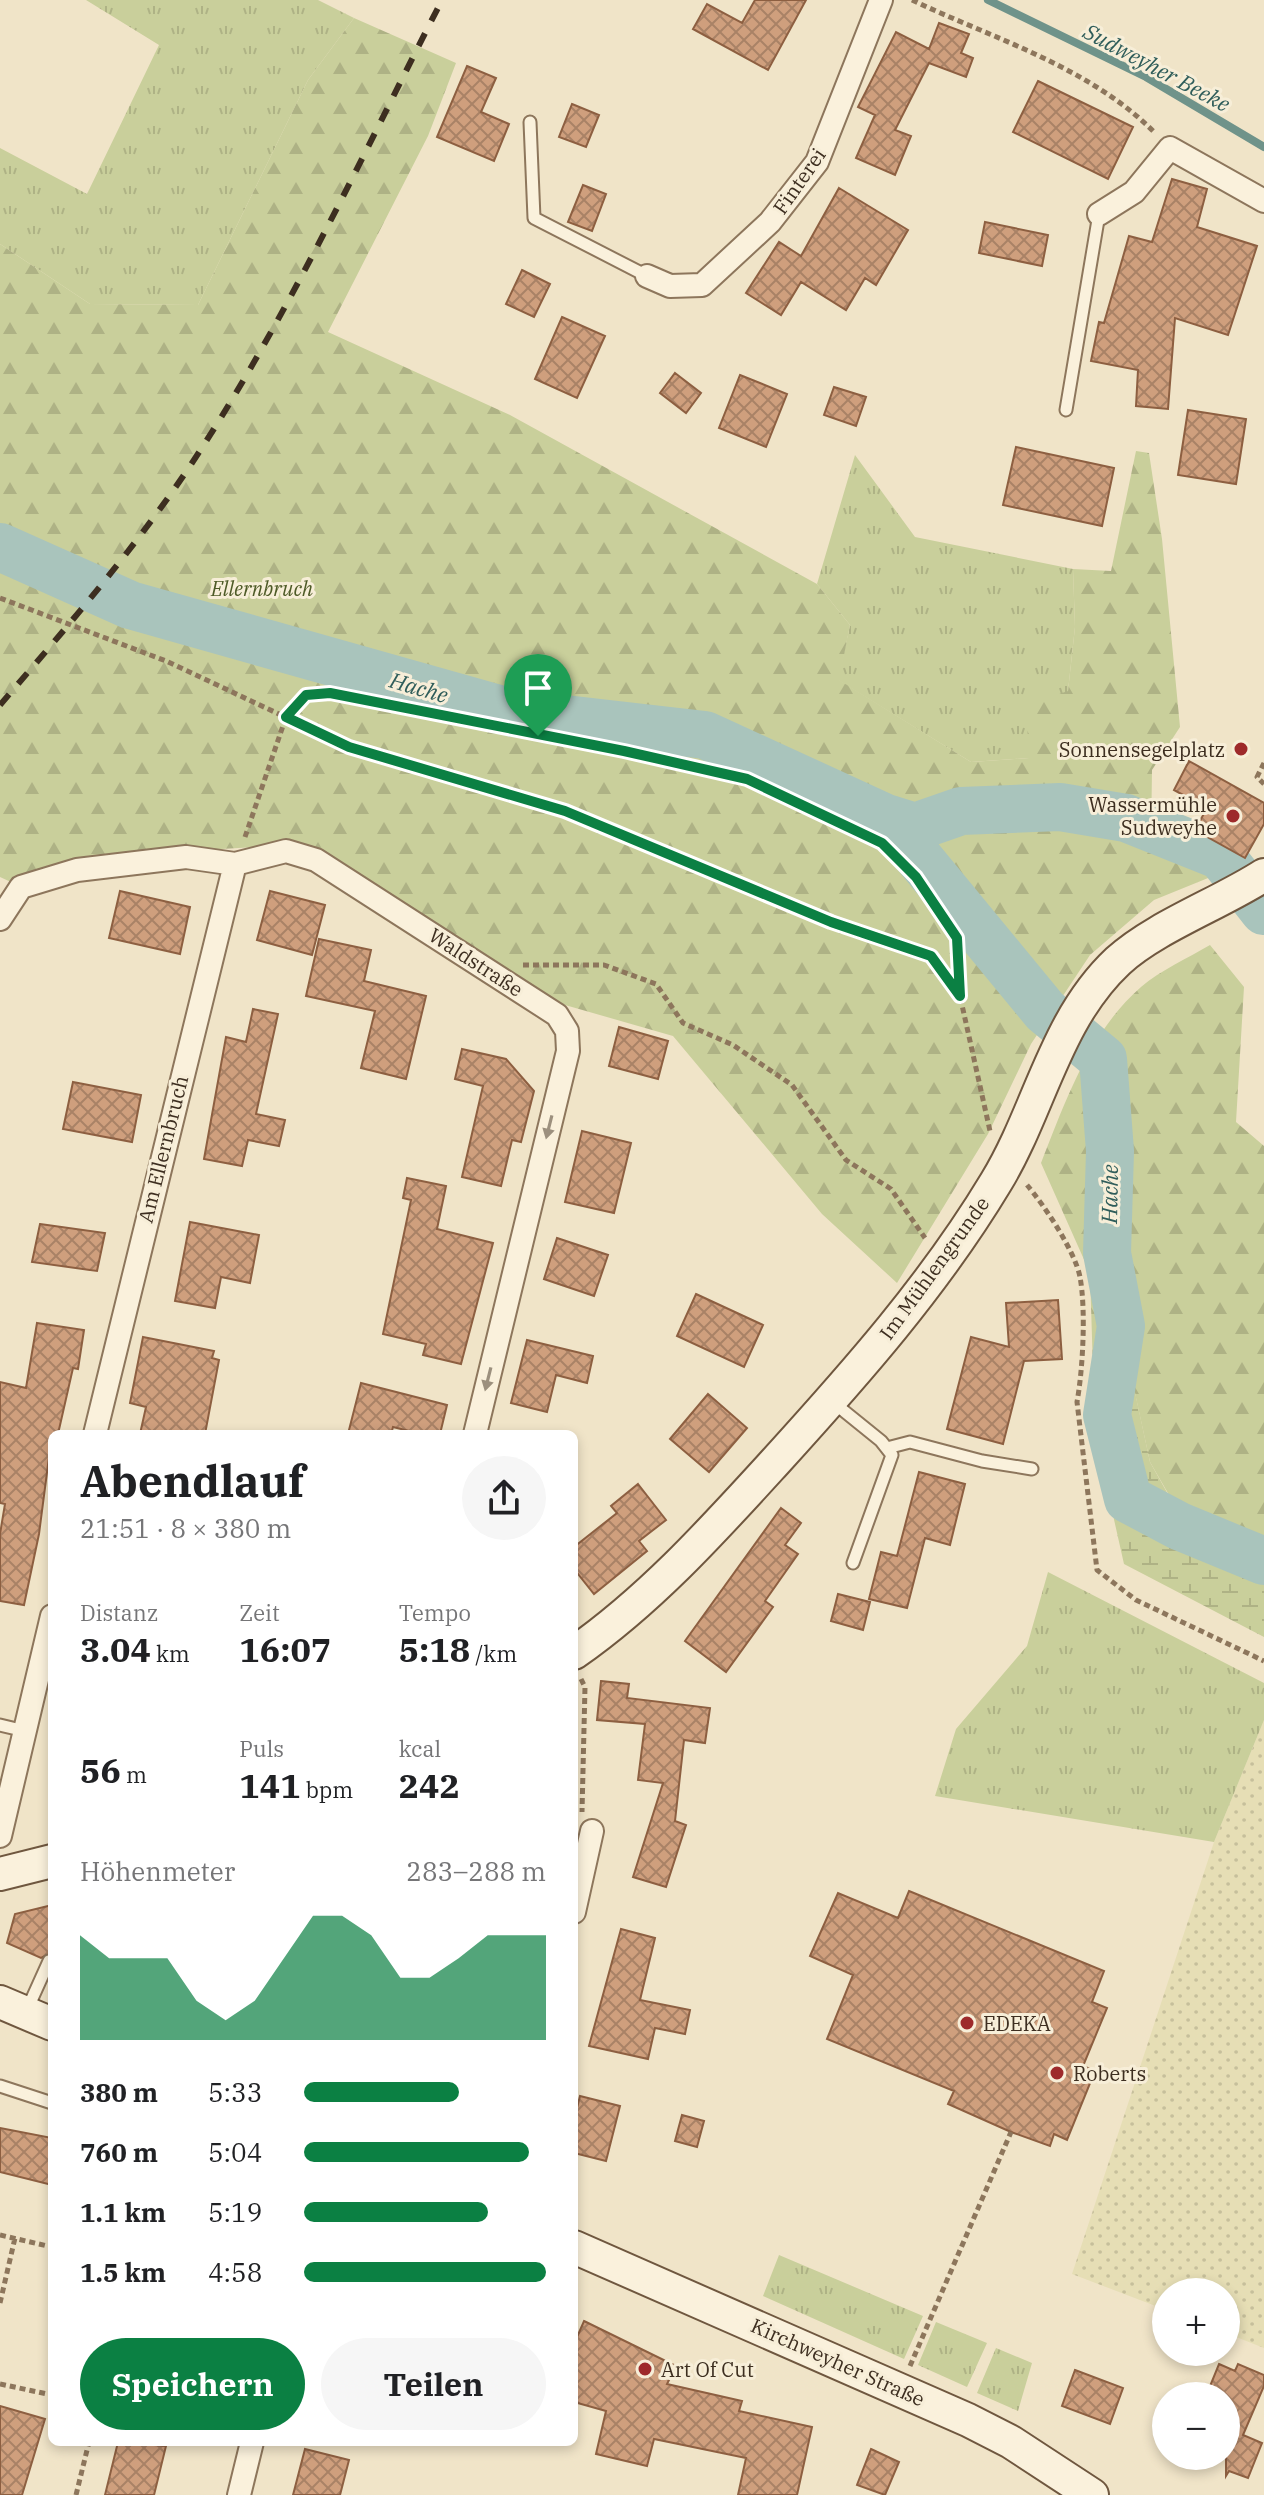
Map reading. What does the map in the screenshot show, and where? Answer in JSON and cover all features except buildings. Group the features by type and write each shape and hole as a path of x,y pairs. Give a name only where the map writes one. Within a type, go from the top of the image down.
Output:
{"main road":[{"name":"Im Mühlengrunde","path":"578,1665 619,1619 699,1545 831,1399 943,1263 998,1179 1013,1169 1056,1051 1082,1004 1119,960 1260,878"},
{"path":"0,1874 48,1867"},
{"name":"Kirchweyher Straße","path":"578,2249 1011,2442 1092,2495"}],"street":[{"name":"Finterei","path":"647,276 670,286 702,285 770,222 817,162 881,0"},
{"path":"1099,214 1134,192 1170,148 1264,201"},
{"name":"Waldstraße","path":"0,919 21,887 77,870 186,857 235,864 286,851 316,860 557,1015 567,1031 568,1051 476,1430"},
{"name":"Am Ellernbruch","path":"96,1430 235,864"},
{"path":"0,1836 48,1633"},
{"path":"578,1894 592,1831"},
{"path":"239,2495 251,2446"}],"lane":[{"path":"530,122 534,218 647,276"},
{"path":"1066,410 1099,214"},
{"path":"831,1399 892,1455 853,1563"},
{"path":"887,1448 910,1442 982,1461 1032,1469"},
{"path":"0,1725 25,1731"},
{"path":"26,2013 48,1963"},
{"path":"0,2086 48,2102"}],"path":[{"path":"912,0 1089,80 1130,107 1170,148"},
{"path":"0,598 166,661 349,747 565,811 831,922 931,956 960,996"},
{"path":"255,812 286,717 306,695 330,693 624,751 747,779 882,843 916,877 957,938 960,996 988,1129 1062,1238 1080,1275 1081,1375 1077,1402 1097,1570 1136,1600 1264,1661"},
{"path":"1264,763 1257,777 1264,784"},
{"path":"491,972 528,964 604,965 656,984 683,1023 733,1045 792,1085 846,1160 891,1189 943,1263"},
{"path":"578,1669 585,1687 580,1809 592,1831"},
{"path":"900,2390 1011,2132"},
{"path":"0,2235 48,2246"},
{"path":"0,2303 15,2238"},
{"path":"0,2384 48,2394"},
{"path":"76,2495 88,2446"}],"shaded area":[{"path":"1264,1720 1264,2348 1240,2339 1240,2278 1152,2278 1152,2305 1072,2274 1214,1842"}],"green space":[{"path":"86,0 318,0 354,18 308,80 198,305 90,304 0,244 0,148 87,194 159,45"},
{"name":"Ellernbruch","path":"354,18 456,63 428,136 328,332 510,415 817,584 850,625 839,680 971,762 1029,758 1026,705 1068,691 1075,627 1073,569 1111,571 1136,451 1149,453 1162,539 1180,727 1152,770 1151,840 1205,861 1218,874 1154,900 1090,955 1031,1044 988,1134 897,1283 822,1214 673,1036 565,1005 317,853 258,847 187,851 13,883 0,877 0,244 90,304 198,305 308,80"},
{"path":"855,455 915,537 1073,569 1075,627 1068,691 1029,758 971,762 838,680 850,625 817,584"},
{"path":"1210,945 1244,987 1236,1122 1264,1146 1264,1554 1184,1521 1150,1462 1133,1384 1095,1435 1090,1273 1041,1163 1081,1069 1107,1024 1141,987"},
{"path":"1133,1383 1150,1462 1183,1521 1264,1554 1264,1637 1124,1564 1095,1435"},
{"path":"1048,1572 1264,1683 1264,1720 1214,1842 935,1796 956,1729 1027,1646"},
{"path":"779,2255 923,2316 904,2359 763,2296"},
{"path":"936,2322 987,2343 967,2387 918,2365"},
{"path":"996,2348 1032,2363 1018,2411 977,2393"}],"waterway":[{"name":"Sudweyher Beeke","path":"988,0 1146,77 1264,147"},
{"name":"Hache","path":"0,547 130,605 513,713 705,735 886,818 1045,1011 1103,1059 1110,1151 1107,1253 1121,1326 1107,1415 1128,1499 1179,1526 1264,1561"},
{"name":"Hache","path":"886,818 915,827 961,811 1060,807 1126,818 1221,856 1264,911"}],"railway":[{"path":"0,705 133,545 205,443 300,280 442,0"}],"place":[{"name":"Sonnensegelplatz","path":"1241,749"},
{"name":"Wassermühle Sudweyhe","path":"1233,816"},
{"name":"EDEKA","path":"967,2023"},
{"name":"Roberts","path":"1057,2073"},
{"name":"Art Of Cut","path":"645,2369"}],"route":[{"path":"330,693 538,736 624,751 747,779 882,843 916,877 957,938 960,996 931,956 831,922 565,811 349,747 286,717 306,695 330,693"}]}
